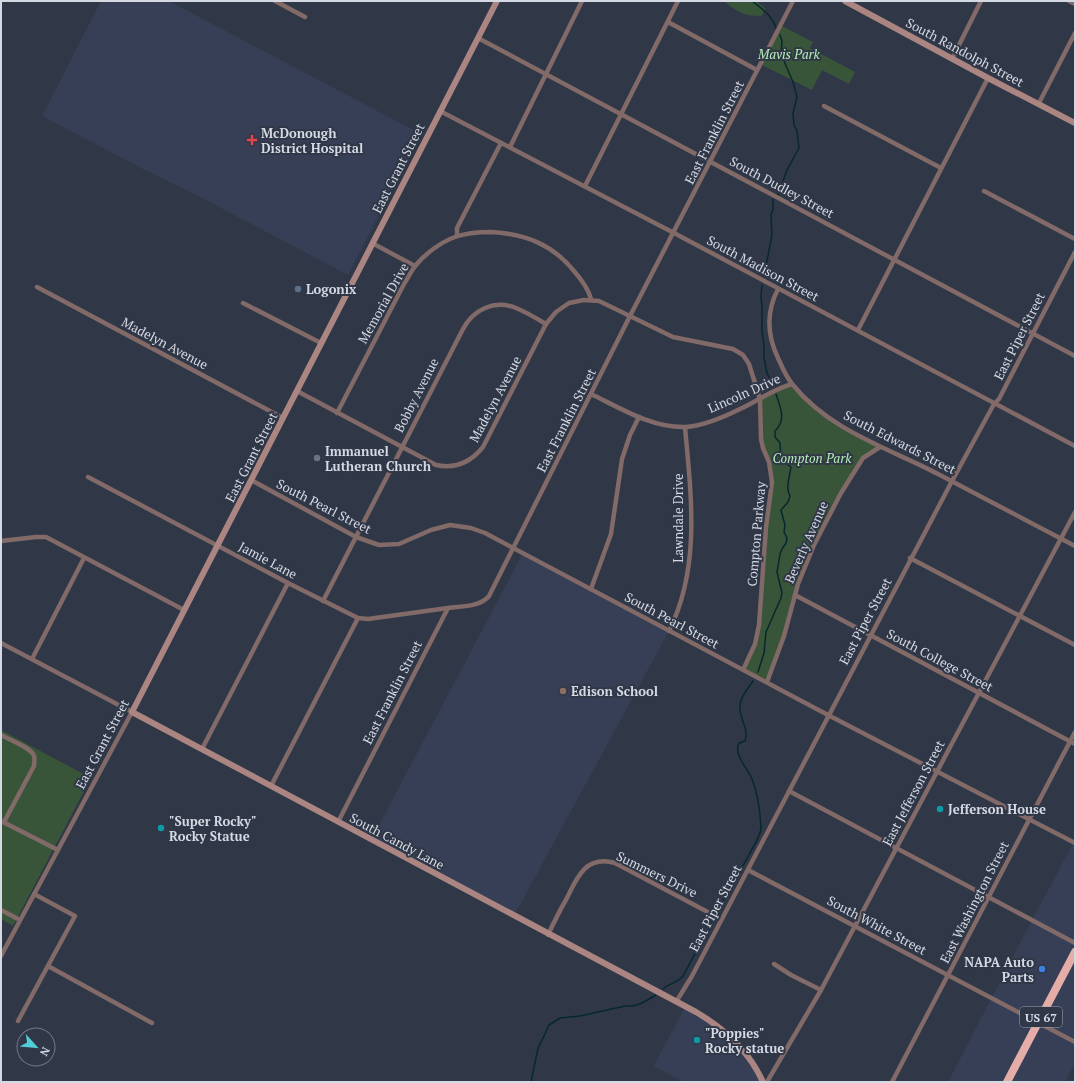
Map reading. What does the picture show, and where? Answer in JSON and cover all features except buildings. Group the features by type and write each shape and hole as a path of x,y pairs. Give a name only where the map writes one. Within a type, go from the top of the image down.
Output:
{"highway":[{"name":"US 67","path":"1007,1082 1075,952"}],"main road":[{"name":"East Grant Street","path":"132,712 497,1"},
{"name":"South Randolph Street","path":"845,1 988,78 1075,122"},
{"name":"South Candy Lane","path":"132,712 676,1002 723,1030 746,1054 763,1082"}],"street":[{"path":"275,1 305,17"},
{"path":"510,147 582,1"},
{"path":"585,186 678,1"},
{"name":"East Franklin Street","path":"338,822 448,608 476,604 485,601 489,596 630,316 793,1"},
{"path":"952,59 981,1"},
{"path":"1069,1 1075,4"},
{"path":"668,22 757,70"},
{"path":"1039,103 1075,33"},
{"name":"South Dudley Street","path":"478,38 1075,356"},
{"path":"858,330 988,78"},
{"path":"824,106 941,168"},
{"name":"South Madison Street","path":"440,111 858,330 1075,446"},
{"path":"457,236 457,228 501,143"},
{"path":"984,191 1075,239"},
{"name":"Memorial Drive","path":"337,413 404,284 415,266 435,248 457,236 475,232 507,233 538,242 555,252 571,267 587,289 590,300"},
{"path":"372,242 415,266"},
{"name":"East Piper Street","path":"676,1002 692,976 748,870 910,558 994,404 999,399 1075,252"},
{"name":"Madelyn Avenue","path":"37,287 283,418"},
{"name":"South Edwards Street","path":"778,289 771,307 769,320 769,333 774,350 792,384 819,410 842,426 880,447 952,481 1075,546"},
{"name":"Madelyn Avenue","path":"297,391 436,465 450,466 463,464 474,457 483,447 546,324 562,307 576,301 599,301 630,316"},
{"path":"243,303 321,343"},
{"name":"Bobby Avenue","path":"323,601 466,322 476,312 482,309 495,305 509,305 546,324"},
{"path":"630,316 673,337 728,348 738,352 749,364 760,399"},
{"name":"Lincoln Drive","path":"591,394 638,417 658,423 685,427 730,414 776,389 792,384"},
{"name":"Compton Parkway","path":"744,670 751,654 759,625 766,527 772,482 769,462 761,439 760,399"},
{"path":"591,589 611,534 622,459 638,417"},
{"name":"Lawndale Drive","path":"669,631 682,599 690,561 691,508 685,427"},
{"name":"Beverly Avenue","path":"767,682 784,636 806,562 841,493 863,458 880,447"},
{"name":"Jamie Lane","path":"88,477 288,583 358,618 368,619 448,608"},
{"name":"South Pearl Street","path":"251,480 356,536 379,545 392,545 444,526 456,525 478,530 1075,844"},
{"name":"East Jefferson Street","path":"768,1082 821,990 1075,512"},
{"path":"1,541 36,537 46,538 184,610"},
{"path":"32,659 84,558"},
{"path":"910,558 1075,645"},
{"path":"202,749 288,583"},
{"name":"South College Street","path":"795,595 1075,744"},
{"path":"271,786 358,618"},
{"name":"South Candy Lane","path":"1,643 132,712"},
{"name":"East Grant Street","path":"1,956 132,712"},
{"name":"East Washington Street","path":"892,1082 1075,732"},
{"path":"1,735 30,750 34,755 35,761 34,766 3,821 58,850"},
{"path":"789,791 1075,943"},
{"name":"Summers Drive","path":"548,934 578,876 584,869 591,865 603,862 615,863 721,919"},
{"name":"South White Street","path":"748,870 1075,1042"},
{"path":"18,1021 75,916 34,894"},
{"path":"1,910 20,920"},
{"path":"774,964 791,975 821,990"},
{"path":"48,966 152,1023"}],"shaded area":[{"name":"McDonough District Hospital","path":"101,1 169,1 421,134 348,275 42,116"},
{"path":"523,553 669,631 514,916 371,840"},
{"path":"1075,840 1075,1063 1065,1082 948,1082 1032,920"},
{"path":"685,1007 731,1038 763,1082 683,1082 654,1066"}],"green space":[{"path":"724,1 756,1 766,9 761,16 750,15 737,11"},
{"name":"Mavis Park","path":"780,25 813,42 810,48 855,72 849,84 822,70 812,90 760,64"},
{"name":"Compton Park","path":"792,384 819,410 880,447 867,454 841,493 806,561 784,636 767,682 744,670 755,644 772,482 763,448 760,399"},
{"path":"1,730 91,778 13,926 1,919"}],"waterway":[{"path":"752,1 769,16 776,28"},
{"path":"778,195 787,170 799,148 793,113 797,97 793,82 781,54 782,41 780,35"},
{"path":"764,276 772,235 771,215 773,209 773,199"},
{"path":"762,285 761,297 764,358 767,373 773,386"},
{"path":"758,672 764,653 766,632 782,593 777,572 780,554 787,538 784,532 785,525 781,510 788,502 790,496 788,486 791,467 781,460 780,443 775,437 775,431 779,427 782,418 782,413 776,394"},
{"path":"717,912 757,840 761,830 756,791 752,779 739,757 738,752 739,743 745,741 746,737 740,710 740,702 753,681"},
{"path":"663,989 678,981 683,976 713,920"},
{"path":"531,1082 538,1048 549,1025 560,1018 580,1016 625,1006 633,1006 656,995"}],"place":[{"name":"McDonough District Hospital","path":"252,140"},
{"name":"Logonix","path":"298,289"},
{"name":"Immanuel Lutheran Church","path":"317,458"},
{"name":"Edison School","path":"563,691"},
{"name":"Jefferson House","path":"940,809"},
{"name":"\"Super Rocky\" Rocky Statue","path":"161,828"},
{"name":"NAPA Auto Parts","path":"1042,969"},
{"name":"\"Poppies\" Rocky statue","path":"697,1040"}]}
